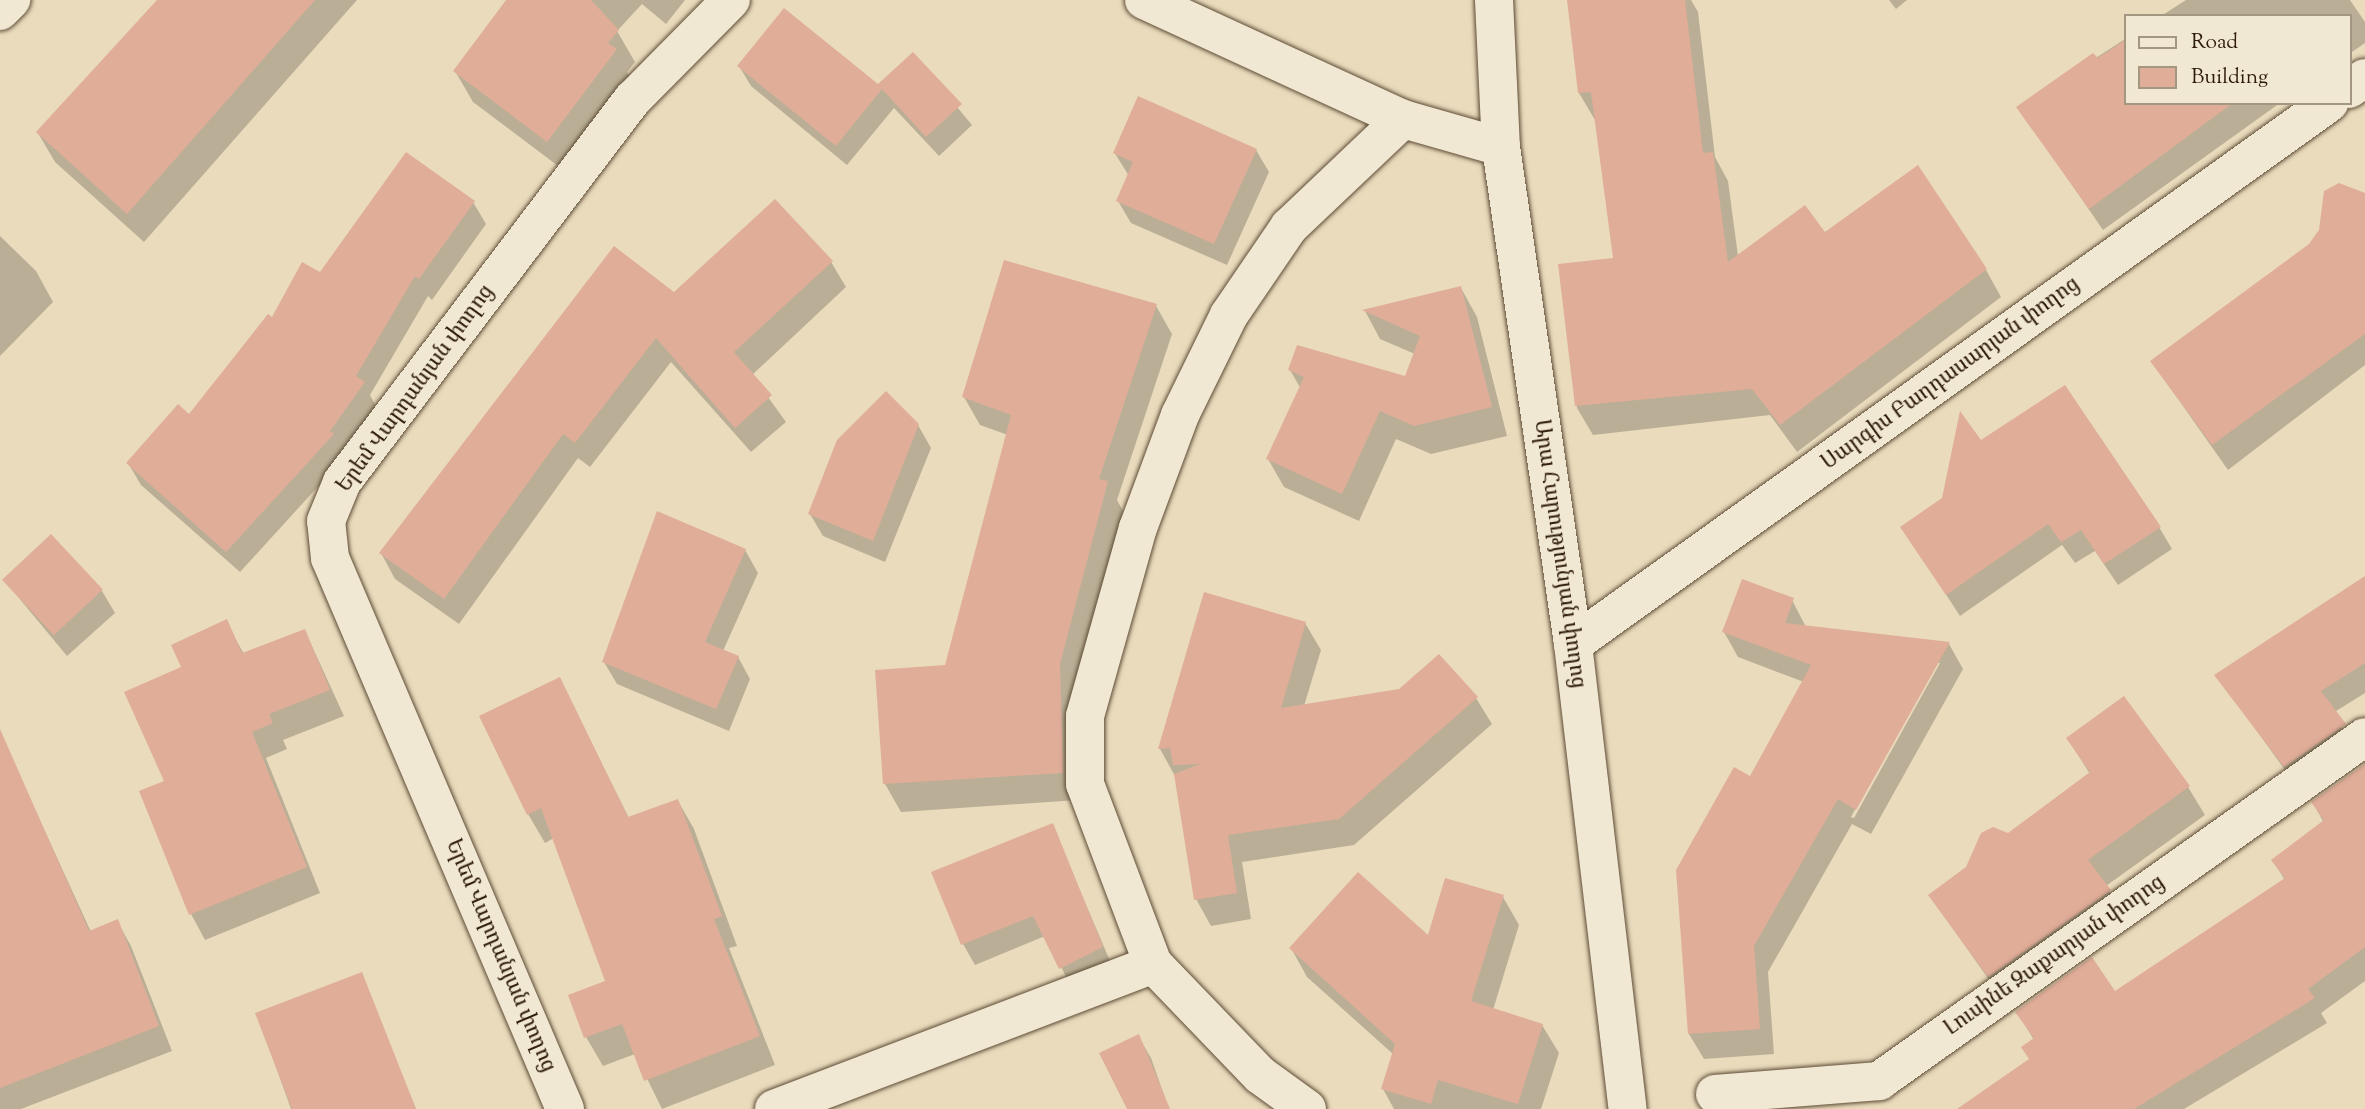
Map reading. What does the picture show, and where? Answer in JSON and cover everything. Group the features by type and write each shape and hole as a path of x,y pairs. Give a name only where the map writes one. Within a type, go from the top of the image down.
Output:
{"street":[{"path":"0,11 11,0"},
{"name":"Երեմ Վարդանյան փողոց","path":"565,1109 330,558 326,521 342,482 633,99 731,0"},
{"path":"1144,0 1403,119 1501,147"},
{"name":"Արա Հարությունյան փողոց","path":"1494,0 1501,147 1573,644 1628,1109"},
{"name":"Սարգիս Բաղդասարյան փողոց","path":"1573,644 2326,105"},
{"path":"1307,1109 1260,1075 1153,964 1084,785 1085,716 1097,661 1180,415 1229,315 1289,227 1403,119"},
{"name":"Լուսինե Զաքարյան փողոց","path":"1716,1094 1879,1081 2365,737"},
{"path":"774,1109 1153,964"}],"building":[{"path":"157,0 315,0 127,214 36,132"},
{"path":"506,0 591,0 619,30 608,43 617,49 547,142 453,71"},
{"path":"1567,0 1685,0 1703,153 1713,152 1728,262 1805,205 1825,232 1918,165 1987,269 1780,425 1752,389 1575,406 1558,264 1613,258 1591,92 1578,93"},
{"path":"784,8 878,84 913,52 962,104 926,137 882,89 836,146 737,66"},
{"path":"2124,41 2124,105 2230,105 2089,209 2016,107 2093,53 2098,58"},
{"path":"1138,96 1257,149 1214,244 1116,201 1133,162 1113,153"},
{"path":"406,152 475,201 419,279 415,276 356,376 365,382 330,431 334,434 226,552 126,463 178,404 189,414 268,314 272,317 302,262 320,272"},
{"path":"2339,183 2365,193 2365,334 2212,445 2150,361 2309,244 2319,230 2324,191"},
{"path":"775,199 833,261 734,352 772,395 735,428 656,338 575,443 563,434 444,599 379,553 614,246 674,292"},
{"path":"1004,260 1157,304 1099,479 1108,481 1060,664 1063,773 883,784 875,670 945,665 1011,415 962,397"},
{"path":"1461,286 1492,407 1414,426 1380,411 1342,494 1266,459 1304,377 1288,370 1297,345 1405,376 1420,336 1362,310"},
{"path":"2065,385 2161,527 2104,564 2081,530 2061,542 2048,524 1946,595 1900,527 1942,498 1960,411 1981,440"},
{"path":"886,391 919,424 873,541 808,514 837,440"},
{"path":"657,511 746,549 705,642 739,656 716,709 602,662"},
{"path":"51,534 103,590 54,635 2,580"},
{"path":"2365,576 2365,663 2321,691 2346,724 2284,767 2214,675"},
{"path":"1742,579 1794,598 1785,623 1950,642 1856,810 1838,799 1754,946 1760,1029 1688,1034 1676,870 1734,767 1750,776 1811,665 1722,632"},
{"path":"1204,592 1306,622 1281,708 1399,689 1439,654 1478,697 1339,819 1228,835 1237,893 1194,900 1174,774 1200,764 1173,765 1170,748 1158,749"},
{"path":"227,619 242,653 305,629 330,690 269,714 273,723 252,732 307,867 189,915 139,791 164,781 124,692 181,667 171,645"},
{"path":"560,677 628,817 678,799 722,916 714,919 760,1036 644,1081 622,1024 584,1038 568,995 605,981 541,808 527,815 479,716"},
{"path":"2124,696 2190,786 2088,860 2111,890 1988,977 1928,895 1966,867 1981,833 1993,827 2008,833 2090,772 2066,738"},
{"path":"0,729 89,931 118,919 159,1026 0,1088"},
{"path":"2365,764 2365,947 2308,989 2315,998 2134,1109 1957,1109 2029,1059 2021,1047 2034,1038 2015,1012 2092,957 2115,991 2285,878 2271,860 2324,820 2311,802"},
{"path":"1053,823 1103,947 1059,969 1033,916 961,945 931,872"},
{"path":"1358,872 1428,935 1445,878 1504,895 1471,1001 1543,1024 1518,1104 1438,1080 1431,1104 1381,1089 1395,1044 1289,948"},
{"path":"362,972 416,1109 292,1109 255,1013"},
{"path":"1139,1034 1170,1109 1127,1109 1099,1053"}]}
